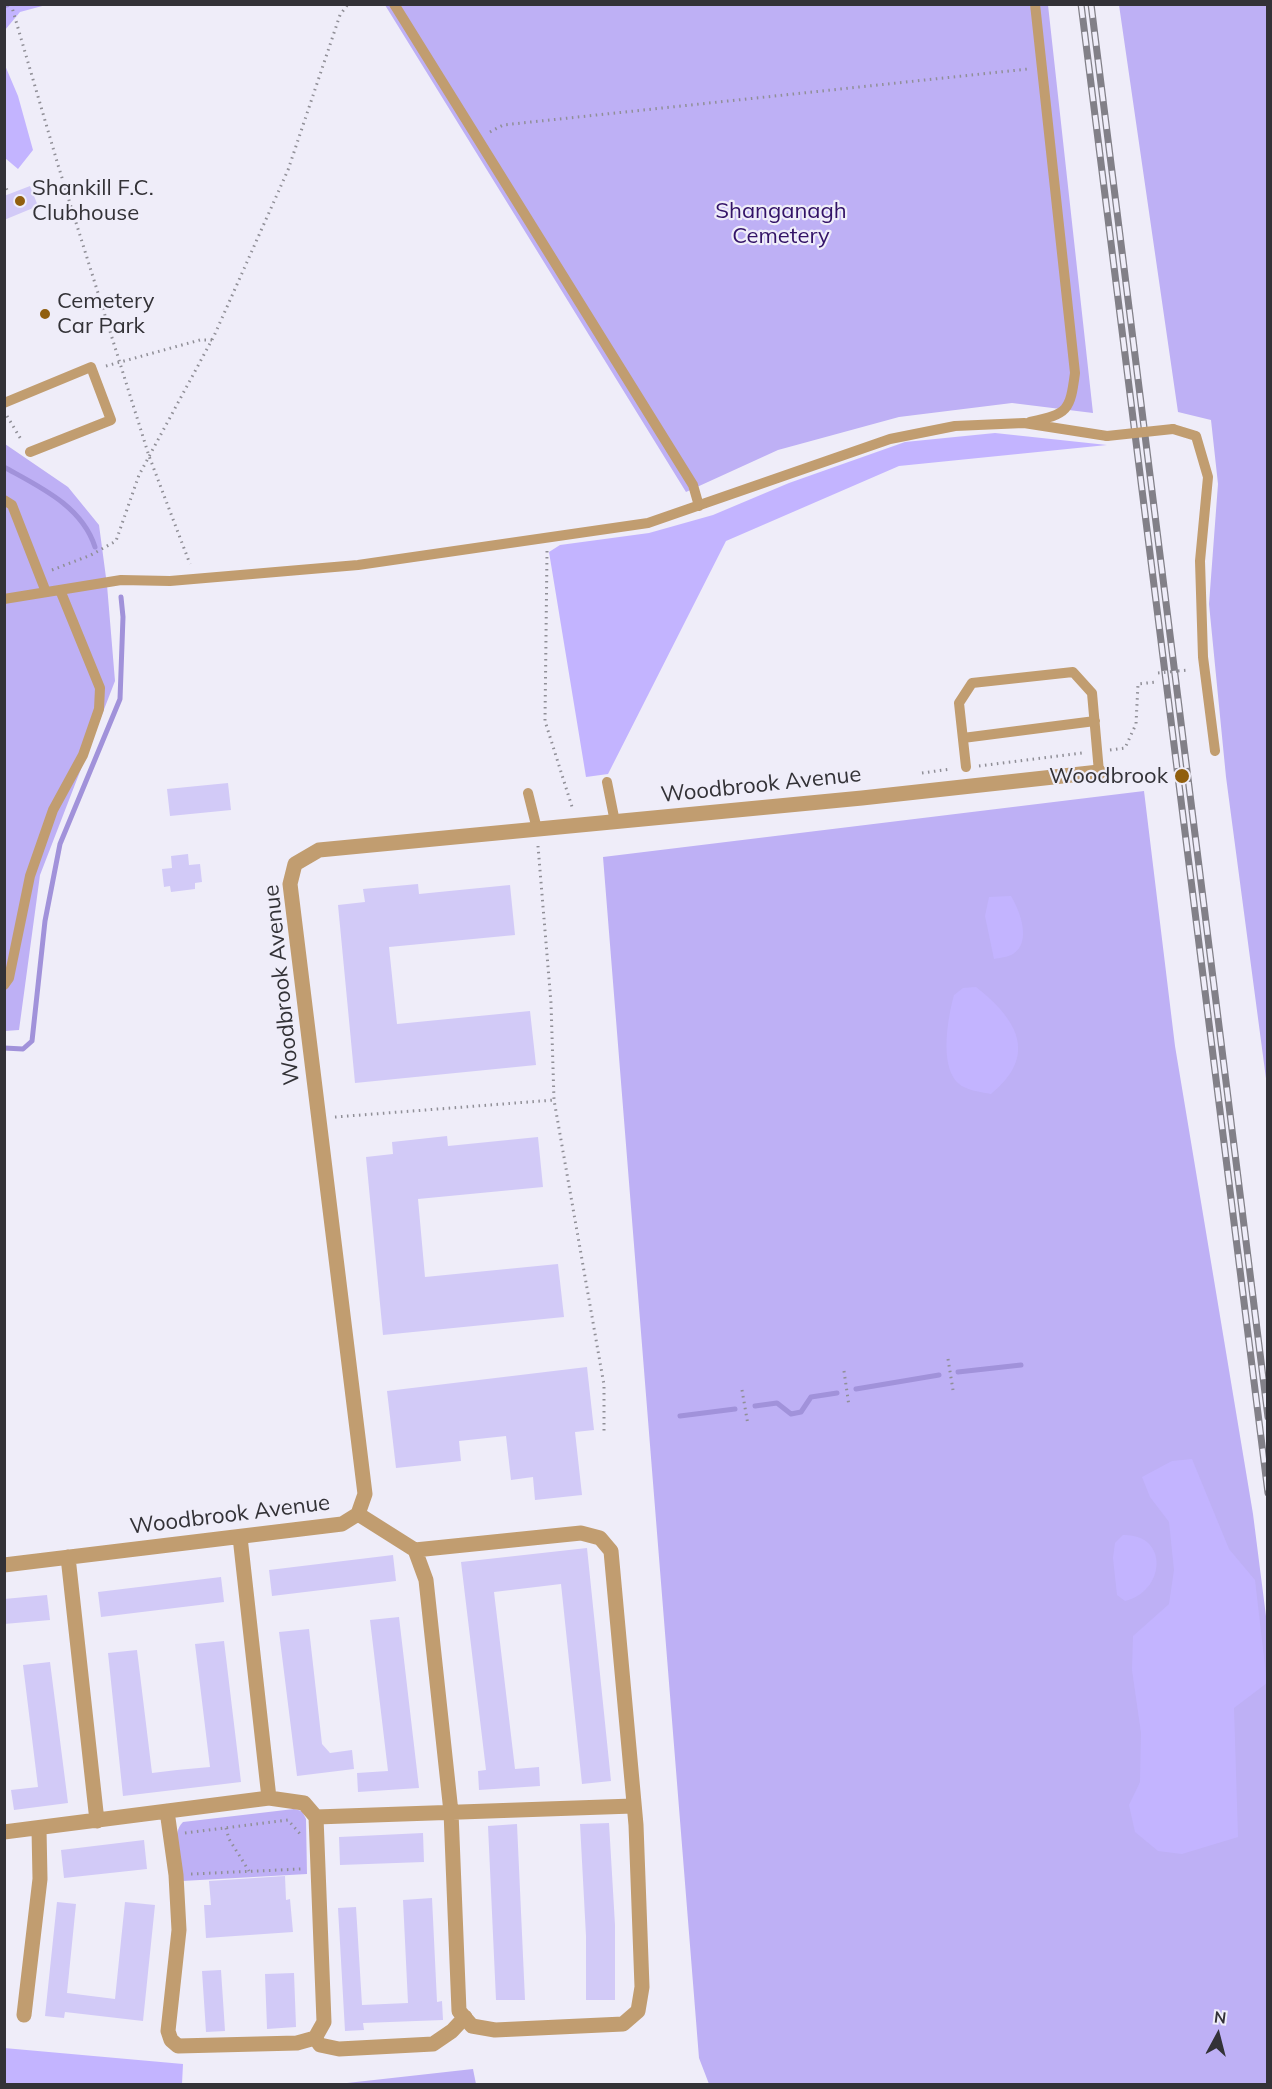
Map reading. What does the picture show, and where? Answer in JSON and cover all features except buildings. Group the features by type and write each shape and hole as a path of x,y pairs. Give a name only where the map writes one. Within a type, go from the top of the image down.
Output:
{"street":[{"name":"Woodbrook Avenue","path":"4,1564 342,1524 358,1514 365,1494 290,884 295,864 319,850 1099,772"},
{"path":"358,1514 415,1550 426,1580 451,1812 459,2011 472,2026 495,2030 623,2024 638,2010 642,1987 633,1806 611,1551 600,1538 581,1533 415,1550"},
{"path":"240,1537 269,1798"},
{"path":"68,1557 97,1821"},
{"path":"4,1832 97,1821 166,1811 269,1798 304,1803 315,1817 318,1868 324,2022 315,2038 297,2043 178,2046 171,2040 168,2031 179,1930 176,1875 166,1811"},
{"path":"315,1817 633,1806"},
{"path":"24,2015 40,1879 39,1828"},
{"path":"315,2038 320,2045 339,2049 432,2044 452,2031 465,2017"}],"lane":[{"path":"394,4 693,485 699,506"},
{"path":"4,599 121,580 170,581 358,565 648,523 890,439 955,426 1024,423 1057,416 1071,402 1075,373 1035,4"},
{"path":"4,404 91,368 111,420 30,452"},
{"path":"1024,423 1107,436 1173,429 1196,436 1208,477 1200,573 1203,657 1215,751"},
{"path":"4,500 12,505 46,592"},
{"path":"4,985 9,978 30,876 53,810 82,755 99,709 100,688 60,590"},
{"path":"966,767 959,703 972,683 1073,672 1092,693 1099,772"},
{"path":"963,738 1095,721"},
{"path":"607,782 615,822"},
{"path":"528,793 537,829"}],"path":[{"path":"12,4 58,165 149,456 190,564"},
{"path":"40,575 91,555 116,541 139,474 212,340 288,170 340,15 348,4"},
{"path":"476,139 503,125 1042,68"},
{"path":"4,183 7,190 4,190"},
{"path":"91,368 200,340 212,340"},
{"path":"4,409 30,452"},
{"path":"547,537 545,721 578,825"},
{"path":"1158,673 1188,670"},
{"path":"966,767 1125,748 1136,724 1138,684 1156,682"},
{"path":"537,829 551,1004 554,1100 604,1385 604,1435"},
{"path":"318,1115 332,1117 554,1100"},
{"path":"948,1359 953,1390"},
{"path":"844,1371 849,1406"},
{"path":"742,1390 747,1425"},
{"path":"170,1834 288,1821 303,1837 316,1836"},
{"path":"226,1828 228,1839 250,1872"},
{"path":"176,1875 318,1868"}],"green space":[{"name":"Shanganagh Cemetery","path":"385,5 1048,5 1093,413 1012,403 899,417 778,450 686,492"},
{"path":"1119,5 1267,5 1267,1086 1226,777 1209,604 1218,484 1211,420 1178,412"},
{"path":"5,444 68,487 99,525 107,585 115,681 40,875 19,1030 5,1031"},
{"path":"1144,791 1175,1046 1253,1514 1267,1624 1267,2084 709,2084 699,2058 603,857"},
{"path":"294,1809 302,1811 306,1819 307,1874 182,1881 176,1842 179,1827 183,1822"},
{"path":"473,2069 476,2084 338,2084"}],"shaded area":[{"path":"5,4 46,5 20,12 5,30"},
{"path":"4,63 18,96 33,150 18,169 5,158"},
{"path":"995,433 1107,445 899,466 726,541 608,774 586,777 549,552 560,545 649,533 713,515 789,483 905,442"},
{"path":"1011,896 1021,918 1022,942 1013,954 994,959 985,916 989,897"},
{"path":"976,987 1002,1012 1017,1038 1018,1051 1015,1065 1006,1080 991,1094 964,1087 950,1070 947,1058 947,1030 954,995 963,988"},
{"path":"1192,1459 1229,1549 1255,1580 1267,1683 1234,1708 1238,1837 1182,1854 1158,1851 1135,1832 1129,1805 1140,1782 1141,1733 1132,1670 1133,1636 1169,1604 1174,1570 1169,1522 1150,1497 1142,1477 1172,1461"},
{"path":"1123,1535 1138,1537 1149,1544 1155,1553 1157,1564 1148,1587 1138,1596 1125,1601 1117,1595 1113,1558 1115,1543"},
{"path":"4,2048 183,2064 182,2084 5,2084"}],"waterway":[{"path":"4,467 45,490 70,509 89,533 95,547"},
{"path":"4,1048 23,1049 32,1041 45,921 60,844 120,699 123,617 121,597"},
{"path":"958,1372 1021,1365"},
{"path":"856,1389 939,1375"},
{"path":"755,1406 777,1403 791,1414 801,1412 811,1397 837,1393"},
{"path":"680,1416 735,1409"}],"railway":[{"path":"1081,4 1268,1493"},
{"path":"1091,4 1268,1417"}],"place":[{"name":"Shankill F.C. Clubhouse","path":"20,201"},
{"name":"Cemetery Car Park","path":"45,314"},
{"name":"Woodbrook","path":"1182,776"}]}
